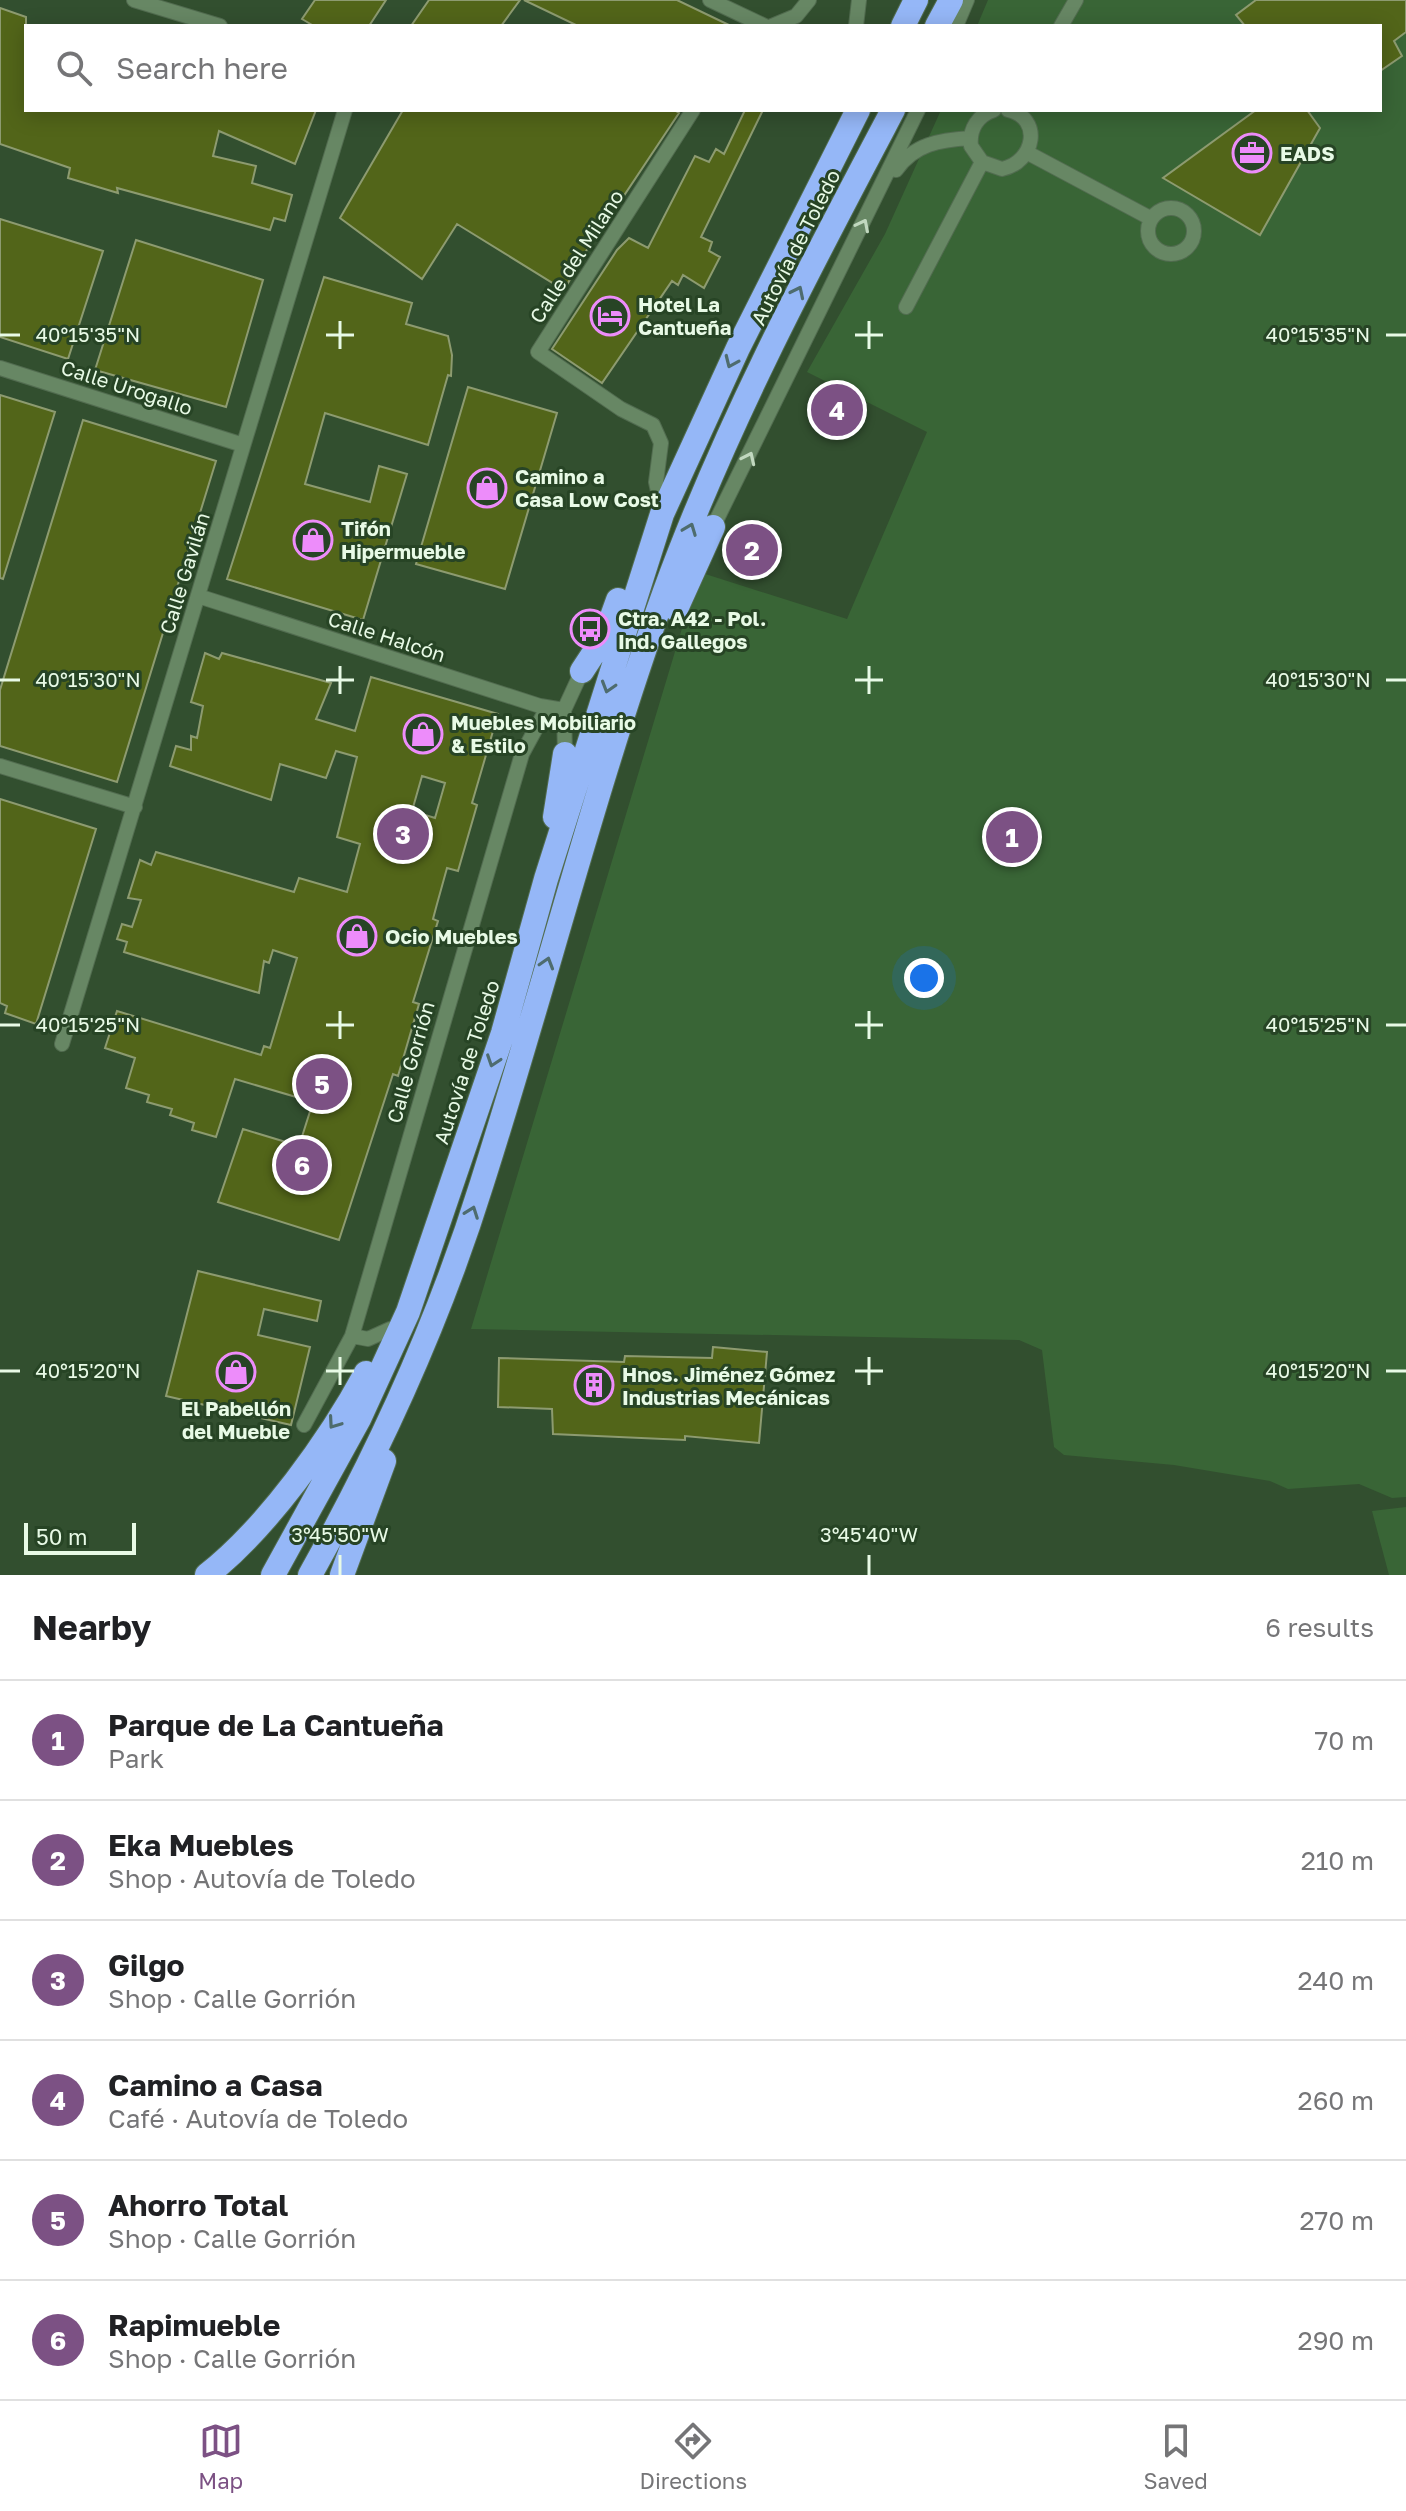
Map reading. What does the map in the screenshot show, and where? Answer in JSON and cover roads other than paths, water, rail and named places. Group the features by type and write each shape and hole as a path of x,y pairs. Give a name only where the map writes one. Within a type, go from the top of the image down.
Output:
{"highway":[{"path":"904,24 916,0"},
{"path":"938,24 951,0"},
{"name":"Autovía de Toledo","path":"273,1575 359,1419 399,1320 503,1033 546,879 659,523 738,348 855,112"},
{"name":"Autovía de Toledo","path":"310,1575 380,1438 446,1286 482,1185 609,761 665,591 717,460 817,254 892,112"},
{"path":"582,671 605,636 634,557 659,523"},
{"path":"609,761 636,719 680,596 713,527"},
{"path":"546,879 565,754"},
{"path":"342,1575 446,1286"},
{"path":"207,1575 231,1556 288,1489 358,1387 399,1320"}],"street":[{"path":"134,0 213,24"},
{"path":"710,0 761,24"},
{"path":"777,24 796,16 809,0"},
{"path":"856,24 859,0"},
{"path":"957,24 967,0"},
{"path":"1062,24 1076,0"},
{"name":"Calle Gavilán","path":"62,1044 345,112"},
{"name":"Calle del Milano","path":"659,523 656,482 661,443 653,425 621,409 538,352 692,112"},
{"path":"713,527 917,112"},
{"path":"991,112 975,123 970,138 982,162 1002,169 1012,167 1028,153 1031,137 1027,122 1015,112"},
{"path":"879,193 904,158 922,146 941,140 970,138"},
{"path":"1028,153 1150,218"},
{"path":"906,307 982,162"},
{"name":"Calle Urogallo","path":"0,368 243,445"},
{"name":"Calle Halcón","path":"198,596 547,708 564,710"},
{"path":"565,754 564,710 582,671"},
{"name":"Calle Gorrión","path":"304,1425 352,1336 522,754 547,708"},
{"path":"0,766 135,807"},
{"path":"352,1336 368,1339 399,1320"}],"place":[{"name":"EADS","path":"1252,153"},
{"name":"Hotel La Cantueña","path":"610,316"},
{"name":"Camino a Casa","path":"837,410"},
{"name":"Camino a Casa Low Cost","path":"487,488"},
{"name":"Tifón Hipermueble","path":"313,540"},
{"name":"Eka Muebles","path":"752,550"},
{"name":"Ctra. A42 - Pol. Ind. Gallegos","path":"590,629"},
{"name":"Muebles Mobiliario & Estilo","path":"423,734"},
{"name":"Gilgo","path":"403,834"},
{"name":"Parque de La Cantueña","path":"1012,837"},
{"name":"Ocio Muebles","path":"357,936"},
{"name":"Ahorro Total","path":"322,1084"},
{"name":"Rapimueble","path":"302,1165"},
{"name":"El Pabellón del Mueble","path":"236,1372"},
{"name":"Hnos. Jiménez Gómez Industrias Mecánicas","path":"594,1385"}]}
